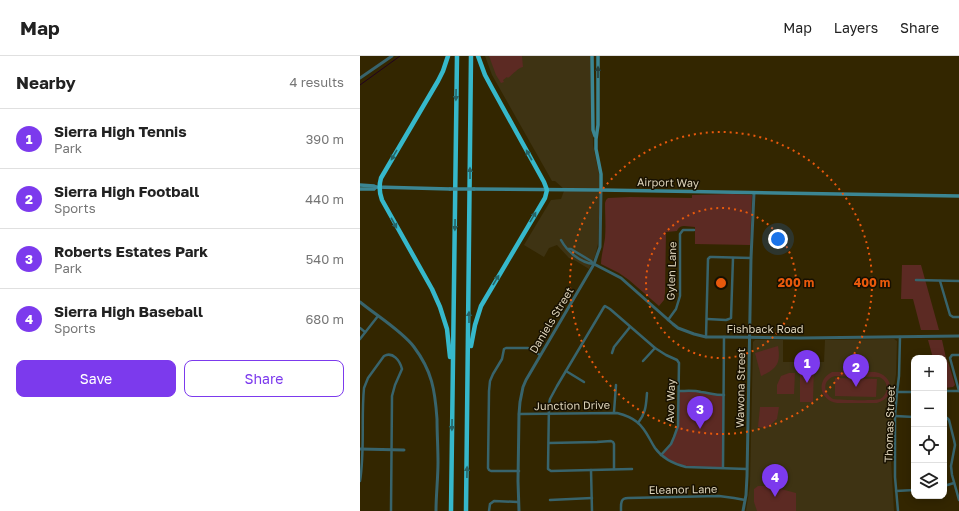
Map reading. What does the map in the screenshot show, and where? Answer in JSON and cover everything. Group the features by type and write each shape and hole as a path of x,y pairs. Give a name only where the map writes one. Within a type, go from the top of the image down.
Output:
{"highway":[{"path":"448,56 438,81 381,178 378,187 382,200 440,307 447,329 453,386"},
{"path":"451,511 457,56"},
{"path":"466,511 471,56"},
{"path":"468,384 472,337 481,306 545,198 547,190 485,76 478,56"}],"main road":[{"name":"Daniels Street","path":"592,56 593,130 596,139"},
{"name":"Daniels Street","path":"598,56 598,125 596,149 601,174 601,190"},
{"name":"Airport Way","path":"360,185 450,189 959,196"},
{"name":"Airport Way","path":"360,189 374,189 378,187"}],"street":[{"path":"360,78 392,56"},
{"name":"Daniels Street","path":"519,511 519,414 523,387 540,355 594,264 600,247 601,190"},
{"name":"Wawona Street","path":"743,511 747,468 751,258 754,193"},
{"name":"Gylen Lane","path":"668,320 676,309 680,296 680,234 683,230 694,230"},
{"name":"Fishback Road","path":"561,240 568,249 621,278 678,328 706,337 959,336"},
{"path":"706,337 708,260 710,257 751,258"},
{"path":"706,319 728,320 732,316 733,258"},
{"path":"916,280 959,281"},
{"path":"940,281 950,315 953,317 959,317"},
{"path":"360,302 402,334 414,347 424,362 432,380 436,405 438,446 436,511"},
{"path":"632,469 549,471 550,399 605,306 655,348 643,361"},
{"path":"360,339 378,316"},
{"path":"612,353 614,346 630,327"},
{"path":"360,328 365,332"},
{"path":"723,468 724,337"},
{"name":"Thomas Street","path":"898,511 895,472 895,416 899,376 900,337"},
{"path":"519,471 491,471 488,468 490,381 502,359 504,349 528,348 540,355"},
{"name":"Avo Way","path":"655,348 666,356 678,361 679,368 678,426 671,444 661,455"},
{"path":"360,481 362,470 361,449 364,388 366,381 384,356 390,354 393,355 400,363 402,368 393,391 391,511"},
{"path":"947,391 959,391 950,358 952,355 959,355"},
{"path":"566,371 584,382"},
{"path":"614,412 616,385"},
{"path":"678,391 694,391 714,395 724,395"},
{"path":"897,392 911,392"},
{"path":"638,423 645,412 647,393"},
{"name":"Junction Drive","path":"519,414 614,412 629,417 638,423 646,432 654,447 661,455 671,462 679,465 695,467 747,468"},
{"path":"895,416 911,417"},
{"path":"947,418 949,420 954,440 951,466 959,500"},
{"path":"549,443 611,441 614,444 614,469"},
{"path":"361,449 404,450"},
{"path":"591,470 592,511"},
{"path":"947,485 954,483"},
{"path":"896,491 911,490"},
{"name":"Eleanor Lane","path":"621,511 622,500 625,498 702,496 729,497 745,500"},
{"path":"550,500 592,498"},
{"path":"489,511 490,504 494,502 518,502"}],"shaded area":[{"path":"485,56 592,56 593,145 599,174 599,188 564,189 555,181 552,181 492,75"},
{"path":"489,56 522,56 523,67 508,78 507,77 503,80 504,82 501,83 496,75"},
{"path":"564,191 600,191 598,244 595,256 589,269 569,258 557,245 549,248 544,257 524,245 551,200 561,199"},
{"path":"692,195 752,195 750,245 695,244 695,227 682,226 677,231 666,232 665,293 664,300 659,306 629,280 601,264 605,238 605,203 608,198 692,198"},
{"path":"902,265 921,265 939,330 921,330 913,299 901,299"},
{"path":"894,339 897,341 896,374 892,409 891,461 894,511 746,511 750,485 753,342 755,340 783,340 783,362 824,362 825,340"},
{"path":"928,340 942,340 945,355 932,355"},
{"path":"778,346 779,357 777,365 771,371 761,376 755,353"},
{"path":"947,360 955,385 953,387 947,388"},
{"path":"800,363 814,363 813,402 800,402"},
{"path":"832,372 875,372 886,377 889,382 890,392 883,400 877,403 837,403 826,398 823,394 822,385 827,376","holes":["835,376 879,377 885,382 887,389 885,395 877,400 833,399 827,393 825,386 828,380"]},
{"path":"789,373 795,373 794,394 777,394 777,385 781,376"},
{"path":"835,378 877,379 876,397 835,396"},
{"path":"678,391 694,391 724,395 723,467 695,467 679,465 661,455 671,444 678,426"},
{"path":"760,407 779,407 777,419 767,428 758,427"},
{"path":"758,486 769,486 796,493 796,511 757,511 754,502 754,489"}],"waterway":[{"path":"360,85 400,56"}],"place":[{"name":"Sierra High Tennis","path":"807,383"},
{"name":"Sierra High Football","path":"856,387"},
{"name":"Roberts Estates Park","path":"700,429"},
{"name":"Sierra High Baseball","path":"775,497"}]}
